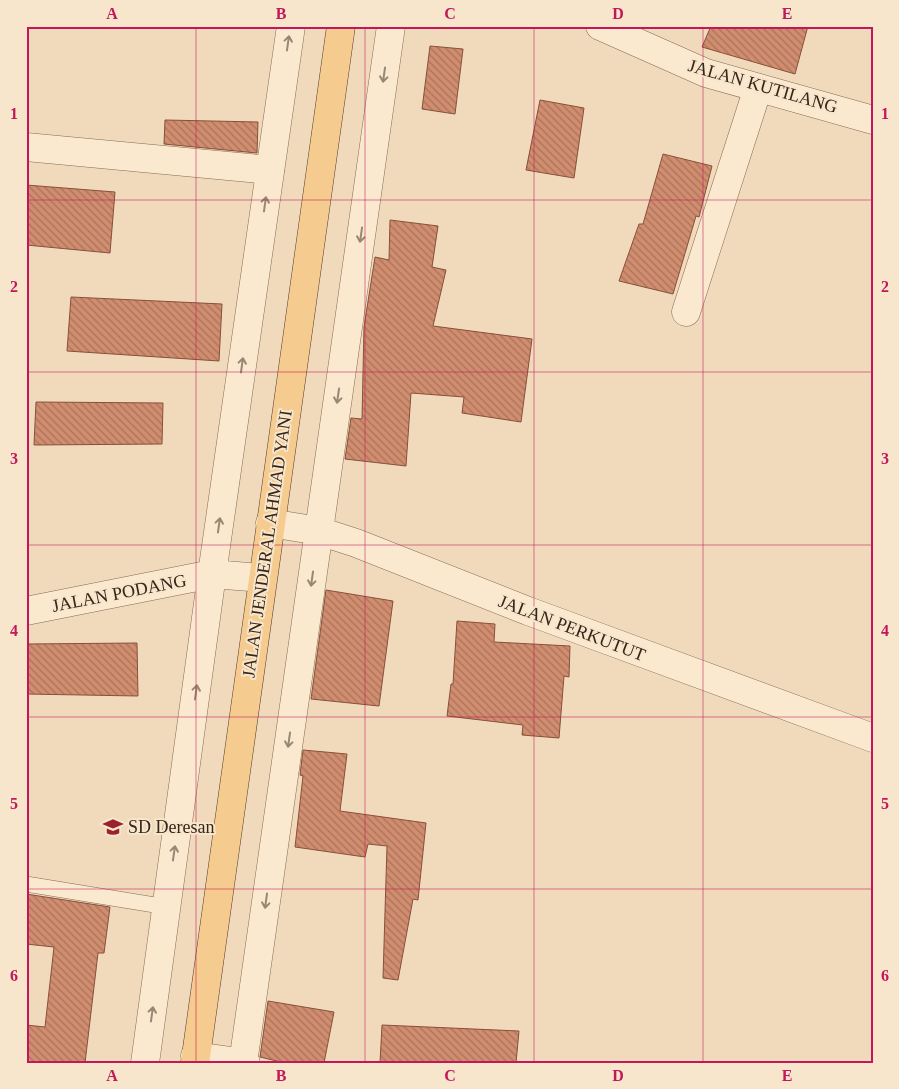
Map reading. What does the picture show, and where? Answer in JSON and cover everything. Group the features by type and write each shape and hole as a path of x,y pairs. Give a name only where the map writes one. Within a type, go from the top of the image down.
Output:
{"main road":[{"name":"JALAN JENDERAL AHMAD YANI","path":"195,1059 341,26"}],"street":[{"path":"146,1063 212,574 291,26"},
{"path":"195,1059 244,1062 391,26"},
{"name":"JALAN KUTILANG","path":"600,26 706,73 846,110 873,120"},
{"path":"686,312 758,88"},
{"path":"26,147 270,170"},
{"name":"JALAN PERKUTUT","path":"270,523 318,531 356,543 528,612 588,632 663,662 818,716 873,738"},
{"name":"JALAN PODANG","path":"26,612 212,574 262,578"}],"lane":[{"path":"26,884 166,907"}],"building":[{"path":"711,26 808,26 795,74 702,47"},
{"path":"430,46 463,49 455,114 422,109"},
{"path":"540,100 584,108 574,178 526,170"},
{"path":"165,120 258,122 257,153 164,144"},
{"path":"663,154 712,166 699,217 696,216 673,294 619,281 639,224 643,224"},
{"path":"26,185 115,192 110,253 26,245"},
{"path":"390,220 438,226 432,267 446,270 433,326 532,339 521,422 462,413 464,397 411,393 406,466 345,459 351,418 362,419 364,327 375,257 389,260"},
{"path":"71,297 222,304 219,361 67,351"},
{"path":"36,402 163,403 162,444 34,445"},
{"path":"326,590 393,601 379,706 311,699"},
{"path":"457,621 495,624 494,642 570,646 569,677 564,676 559,738 522,735 523,725 447,716 451,684 453,684"},
{"path":"137,643 138,696 26,694 26,644"},
{"path":"303,750 347,754 340,811 426,823 418,900 413,899 398,980 383,978 387,846 368,844 365,857 295,847 303,776 300,775"},
{"path":"26,894 110,907 104,953 98,953 85,1063 26,1063 26,1025 45,1027 54,947 26,944"},
{"path":"268,1001 334,1012 324,1063 285,1063 260,1057"},
{"path":"382,1025 519,1031 516,1063 380,1063"}],"place":[{"name":"SD Deresan","path":"113,827"}]}
